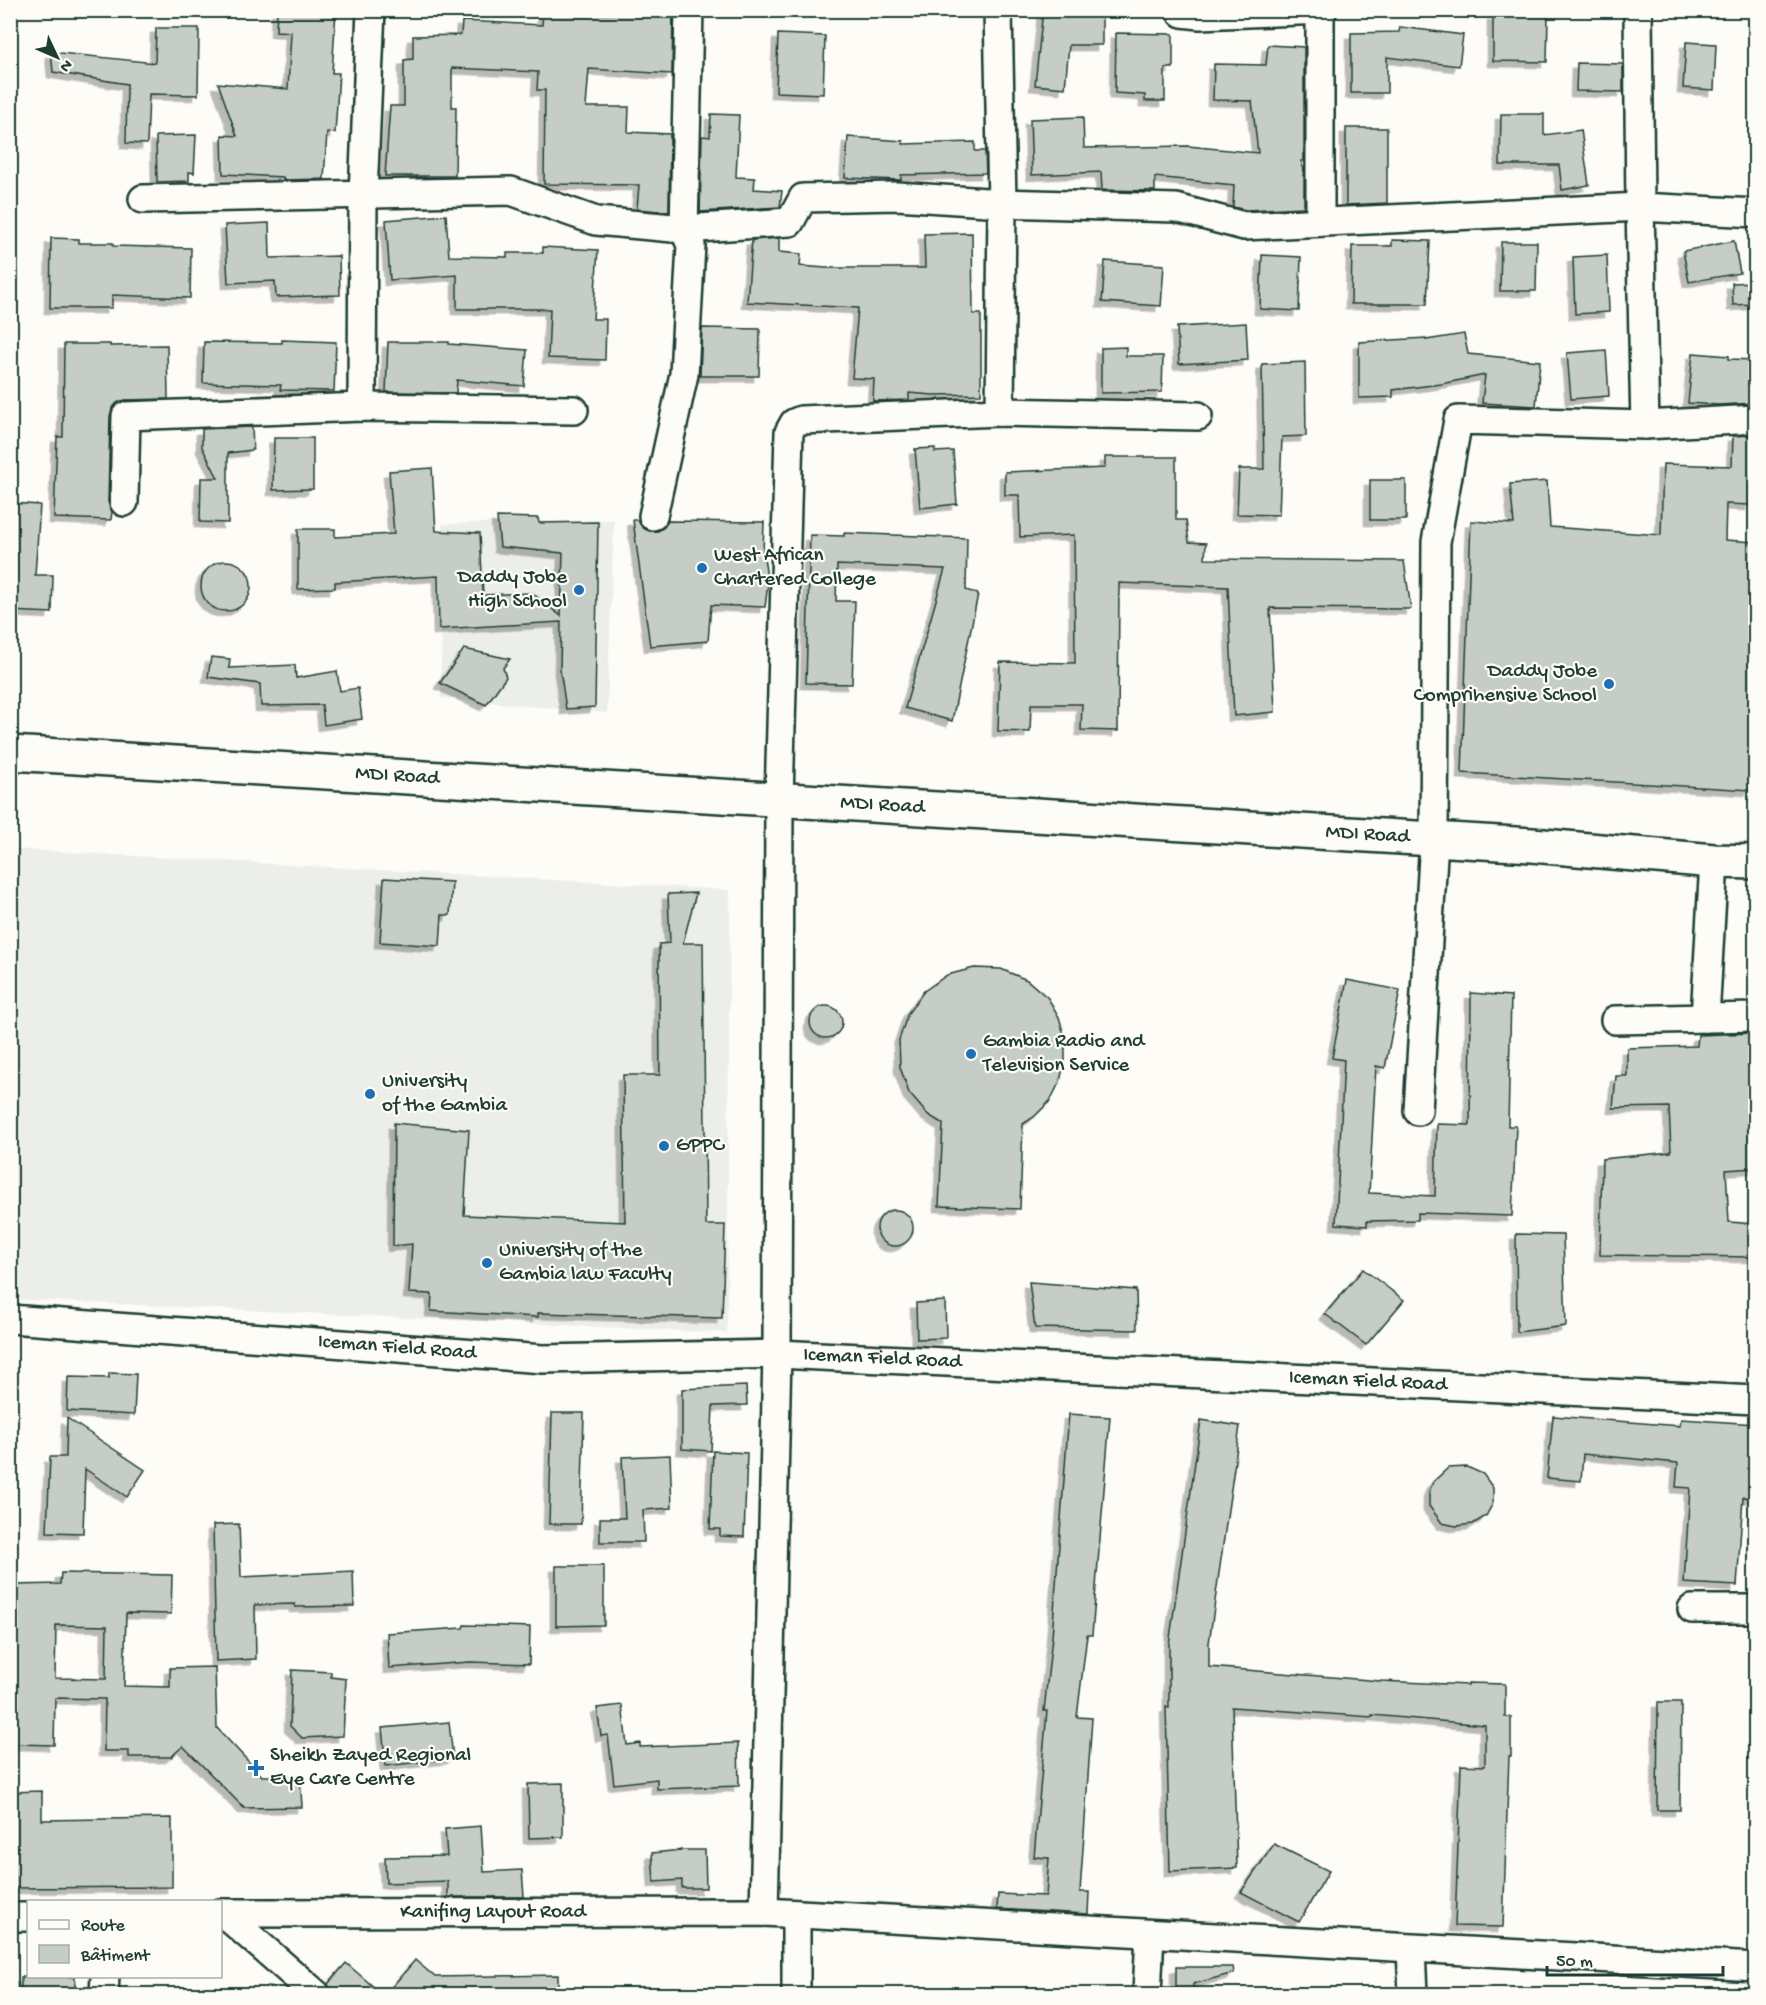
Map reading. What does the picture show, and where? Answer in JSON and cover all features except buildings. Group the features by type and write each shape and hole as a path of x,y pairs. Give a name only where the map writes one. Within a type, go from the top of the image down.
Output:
{"street":[{"path":"362,407 363,194 371,10"},
{"path":"653,516 684,374 691,245 684,229 689,10"},
{"path":"998,10 1002,203 1000,412"},
{"path":"1179,10 1182,14 1200,15 1321,11 1320,222"},
{"path":"1638,10 1645,425"},
{"path":"143,199 510,191 596,221 684,229 790,222 803,198 897,196 1002,203 1176,208 1244,226 1640,207 1755,213"},
{"path":"124,502 126,416 362,407 574,410"},
{"path":"765,1912 777,1354 779,801 789,432 794,423 801,420 1000,412 1198,416"},
{"path":"1418,1111 1434,839 1436,542 1458,420 1645,425 1755,419"},
{"name":"MDI Road","path":"10,753 1532,845 1714,861 1755,862"},
{"path":"1705,1018 1714,861"},
{"path":"1616,1020 1755,1017"},
{"name":"Iceman Field Road","path":"10,1319 543,1359 777,1354 1755,1400"},
{"path":"1692,1609 1755,1610"},
{"name":"Kanifing Layout Road","path":"222,1913 765,1912 1755,1967"},
{"path":"222,1913 316,1995"},
{"path":"796,1914 796,1995"},
{"path":"10,1917 27,1917"},
{"path":"1147,1995 1150,1934"},
{"path":"1410,1949 1413,1995"},
{"path":"104,1995 105,1978"}],"shaded area":[{"path":"614,520 607,713 441,698 442,524"},
{"name":"University of the Gambia","path":"11,849 730,890 727,1333 11,1299"}],"place":[{"name":"West African Chartered College","path":"702,568"},
{"name":"Daddy Jobe High School","path":"579,590"},
{"name":"Daddy Jobe Comprihensive School","path":"1609,684"},
{"name":"Gambia Radio and Television Service","path":"971,1054"},
{"name":"University of the Gambia","path":"370,1094"},
{"name":"GPPC","path":"664,1146"},
{"name":"University of the Gambia law Faculty","path":"487,1263"},
{"name":"Sheikh Zayed Regional Eye Care Centre","path":"256,1768"}]}
